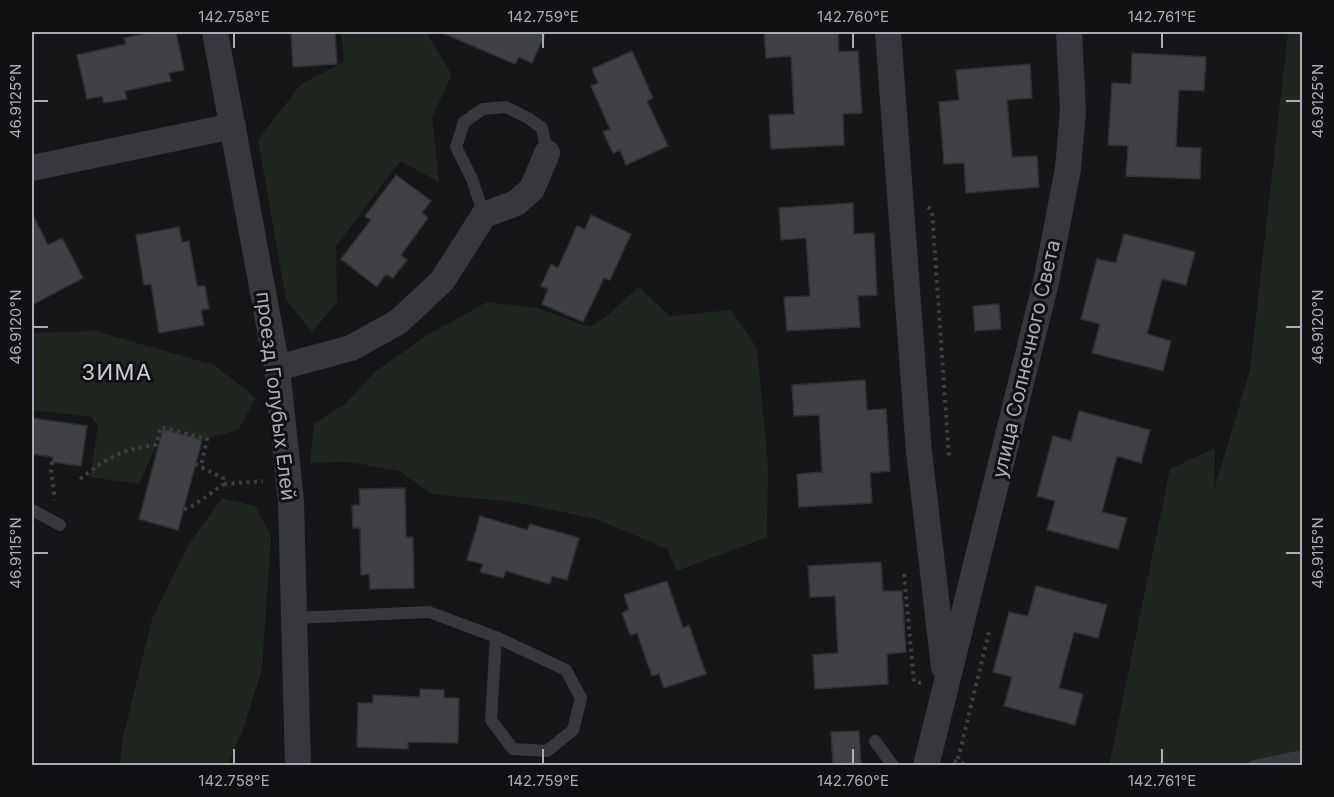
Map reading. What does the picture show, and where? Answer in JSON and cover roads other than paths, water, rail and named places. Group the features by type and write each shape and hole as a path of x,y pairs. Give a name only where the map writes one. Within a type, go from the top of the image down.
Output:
{"street":[{"name":"проезд Голубых Елей","path":"215,32 277,368 291,501 298,765"},
{"name":"улица Солнечного Света","path":"888,32 919,452 946,682"},
{"name":"улица Солнечного Света","path":"926,765 1046,282 1066,180 1073,111 1069,32"},
{"path":"32,166 233,126"},
{"path":"277,368 351,348 398,322 442,281 484,215 516,202 532,189 547,153"}],"lane":[{"path":"484,215 472,180 456,147 464,122 483,109 506,107 542,128 547,153"},
{"path":"32,510 60,525"},
{"path":"295,618 429,612 496,637 567,670 581,698 573,730 547,751 513,749 491,720 496,637"},
{"path":"875,741 893,765"},
{"path":"1254,765 1302,756"}],"district":[{"name":"ЗИМА","path":"117,372"}]}
